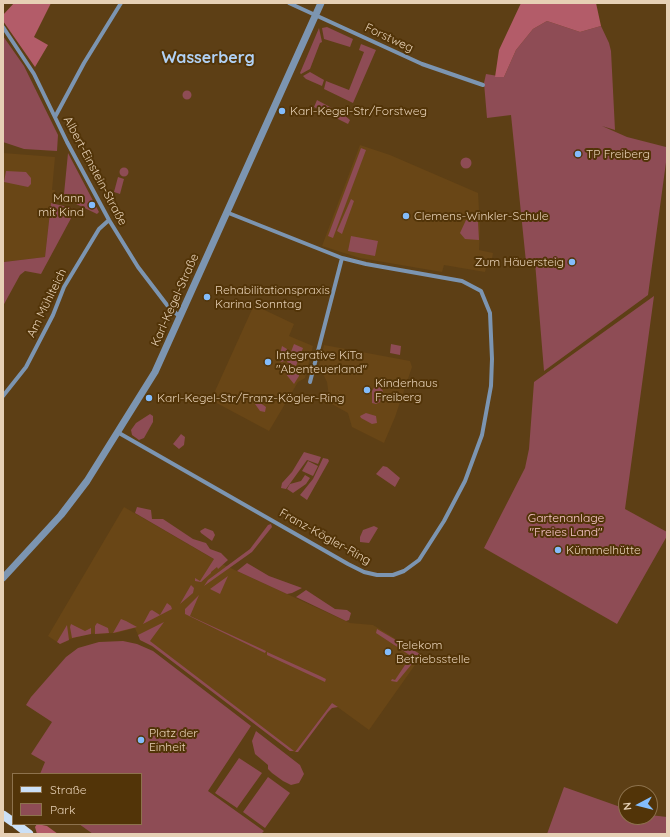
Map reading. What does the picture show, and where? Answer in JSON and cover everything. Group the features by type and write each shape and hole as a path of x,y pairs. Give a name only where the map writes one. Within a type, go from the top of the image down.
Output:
{"main road":[{"path":"3,815 12,821"},
{"path":"17,825 29,834"}],"street":[{"path":"55,116 84,62 121,3"},
{"name":"Forstweg","path":"289,3 422,64 483,85"},
{"name":"Karl-Kegel-Straße","path":"3,578 61,514 87,481 119,433 154,372 321,3"},
{"name":"Albert-Einstein-Straße","path":"3,27 34,74 109,220 147,280 173,312 180,317"},
{"name":"Franz-Kögler-Ring","path":"119,433 364,572 377,575 393,575 414,565 431,544 465,481 482,435 491,386 492,359 490,313 481,292 462,281 366,264 342,258 226,212"},
{"name":"Am Mühlteich","path":"3,396 26,367 53,315 64,287 99,229 109,220"},
{"path":"310,382 342,258"}],"shaded area":[{"path":"14,3 51,3 34,37 48,45 35,67 3,21 3,15"},
{"path":"521,3 596,3 601,26 580,32 547,21 533,29 516,50 504,77 495,77 499,50"},
{"name":"Clemens-Winkler-Schule","path":"360,145 390,155 478,193 480,228 479,250 493,253 491,264 487,263 485,272 444,265 442,272 360,258 322,246"},
{"path":"3,153 55,157 52,190 55,190 53,203 51,203 45,257 3,262"},
{"name":"Integrative KiTa \"Abenteuerland\"","path":"254,305 294,324 289,336 313,346 305,378 298,382 269,431 211,400"},
{"name":"Kinderhaus Freiberg","path":"324,345 410,361 412,367 395,417 384,443 352,427 348,413 330,403 327,382 319,366"},
{"path":"124,507 224,565 350,623 373,625 422,655 369,730 332,703 295,752 290,751 152,646 140,640 135,628 116,633 89,634 70,639 60,644 48,636"},
{"path":"36,825 47,826 58,834 37,834 35,827"}],"green space":[{"path":"547,21 580,32 601,26 611,51 615,130 602,126 627,137 666,147 667,155 648,295 544,371 535,262 526,262 511,115 487,118 484,83 486,74 504,77 516,50 533,29"},
{"path":"327,27 353,39 350,47 324,39 322,28"},
{"path":"319,28 322,42 320,43 310,69 301,74 300,73"},
{"path":"3,36 24,66 58,135 57,151 24,149 3,142"},
{"path":"361,44 376,50 353,103 324,89 326,81 349,90 364,52 359,50"},
{"path":"310,72 324,80 322,86 306,79 303,76"},
{"path":"187,90 192,95 187,100 182,95"},
{"path":"317,100 343,114 350,120 348,124 314,107"},
{"path":"361,148 366,150 333,238 328,236"},
{"path":"68,153 99,212 97,214 72,202 64,194"},
{"path":"466,157 470,159 472,163 470,167 466,169 462,167 460,163 462,159"},
{"path":"122,168 126,168 128,172 126,176 122,176 120,174 120,170"},
{"path":"6,171 26,172 31,178 31,184 28,187 4,182"},
{"path":"118,177 124,179 120,194 114,192"},
{"path":"351,199 354,201 342,234 337,231"},
{"path":"51,203 76,209 41,274 25,271 20,275 3,306 3,257 4,262 45,257"},
{"path":"466,220 478,222 479,240 465,239 460,233"},
{"path":"351,236 378,241 375,256 348,251"},
{"name":"Gartenanlage \"Freies Land\"","path":"654,296 625,509 667,532 667,536 617,624 484,548 525,468 529,449 534,382"},
{"path":"294,344 303,348 296,366 287,362"},
{"path":"391,344 401,346 400,355 390,353"},
{"path":"282,346 287,349 287,355 285,361 281,362 279,358"},
{"path":"290,366 299,374 294,384 285,373"},
{"path":"375,386 379,386 383,391 380,402 376,404 372,403 372,391"},
{"path":"259,402 266,407 265,412 260,411 255,404"},
{"path":"366,413 376,416 377,423 372,424 361,418 360,416"},
{"path":"150,414 153,416 153,422 144,438 139,440 132,435 131,430 136,423"},
{"path":"181,434 185,437 184,445 179,449 173,444"},
{"path":"304,452 321,457 318,464 307,460 286,489 281,488 282,483 292,472"},
{"path":"323,458 328,459 329,461 307,500 300,495 313,479"},
{"path":"308,461 318,466 313,476 302,471"},
{"path":"383,466 387,467 400,478 395,487 376,474"},
{"path":"305,475 310,478 306,484 293,493 287,489 290,484 301,481"},
{"path":"137,507 151,510 152,519 163,519 193,539 206,543 210,549 221,553 228,560 218,569 217,567 201,582 195,581 195,578 200,581 214,559 135,513"},
{"path":"271,524 272,527 252,552 204,586 208,580 250,549 268,525"},
{"path":"374,526 378,528 369,543 360,542 360,537 363,530"},
{"path":"205,528 213,531 215,535 212,541 201,533 200,531"},
{"path":"247,563 269,576 302,588 287,594 237,571"},
{"path":"228,576 220,594 210,589"},
{"path":"191,585 194,588 193,593 180,604"},
{"path":"306,590 335,609 347,610 351,613 349,620 346,621 296,597"},
{"path":"199,595 190,616 266,651 265,653 185,614 185,609"},
{"path":"167,603 172,609 143,624 150,611 152,610 160,615"},
{"path":"121,619 126,621 137,627 113,633"},
{"path":"164,622 150,641 294,751 290,751 152,646 140,640 138,635"},
{"path":"97,623 108,628 109,633 95,634 95,626"},
{"path":"71,624 85,631 91,628 91,634 72,638 70,627"},
{"path":"67,625 69,640 60,644 57,642"},
{"path":"377,629 420,654 397,682 391,681 392,679 395,680 411,656 376,633"},
{"name":"Platz der Einheit","path":"123,641 137,644 153,651 251,726 208,791 264,831 261,834 93,834 80,825 142,825 142,773 40,773 45,762 31,754 52,722 26,705 31,697 66,657 78,648 99,642"},
{"path":"267,652 326,679 325,682 267,655"},
{"path":"332,703 338,707 332,708 328,712 298,752 295,752"},
{"path":"256,731 300,765 304,774 299,783 291,785 283,781 272,773 268,769 268,765 255,754 252,741"},
{"path":"239,758 262,773 237,808 215,793"},
{"path":"268,777 290,793 265,828 243,812"},
{"path":"564,787 618,806 618,825 658,825 658,816 667,817 667,834 547,834"}],"place":[{"name":"Karl-Kegel-Str/Forstweg","path":"282,111"},
{"name":"TP Freiberg","path":"578,154"},
{"name":"Mann mit Kind","path":"92,205"},
{"name":"Clemens-Winkler-Schule","path":"406,216"},
{"name":"Zum Häuersteig","path":"572,262"},
{"name":"Rehabilitationspraxis Karina Sonntag","path":"207,297"},
{"name":"Integrative KiTa \"Abenteuerland\"","path":"268,362"},
{"name":"Kinderhaus Freiberg","path":"367,390"},
{"name":"Karl-Kegel-Str/Franz-Kögler-Ring","path":"149,398"},
{"name":"Kümmelhütte","path":"558,550"},
{"name":"Telekom Betriebsstelle","path":"388,652"},
{"name":"Platz der Einheit","path":"141,740"}],"district":[{"name":"Wasserberg","path":"208,58"}]}
